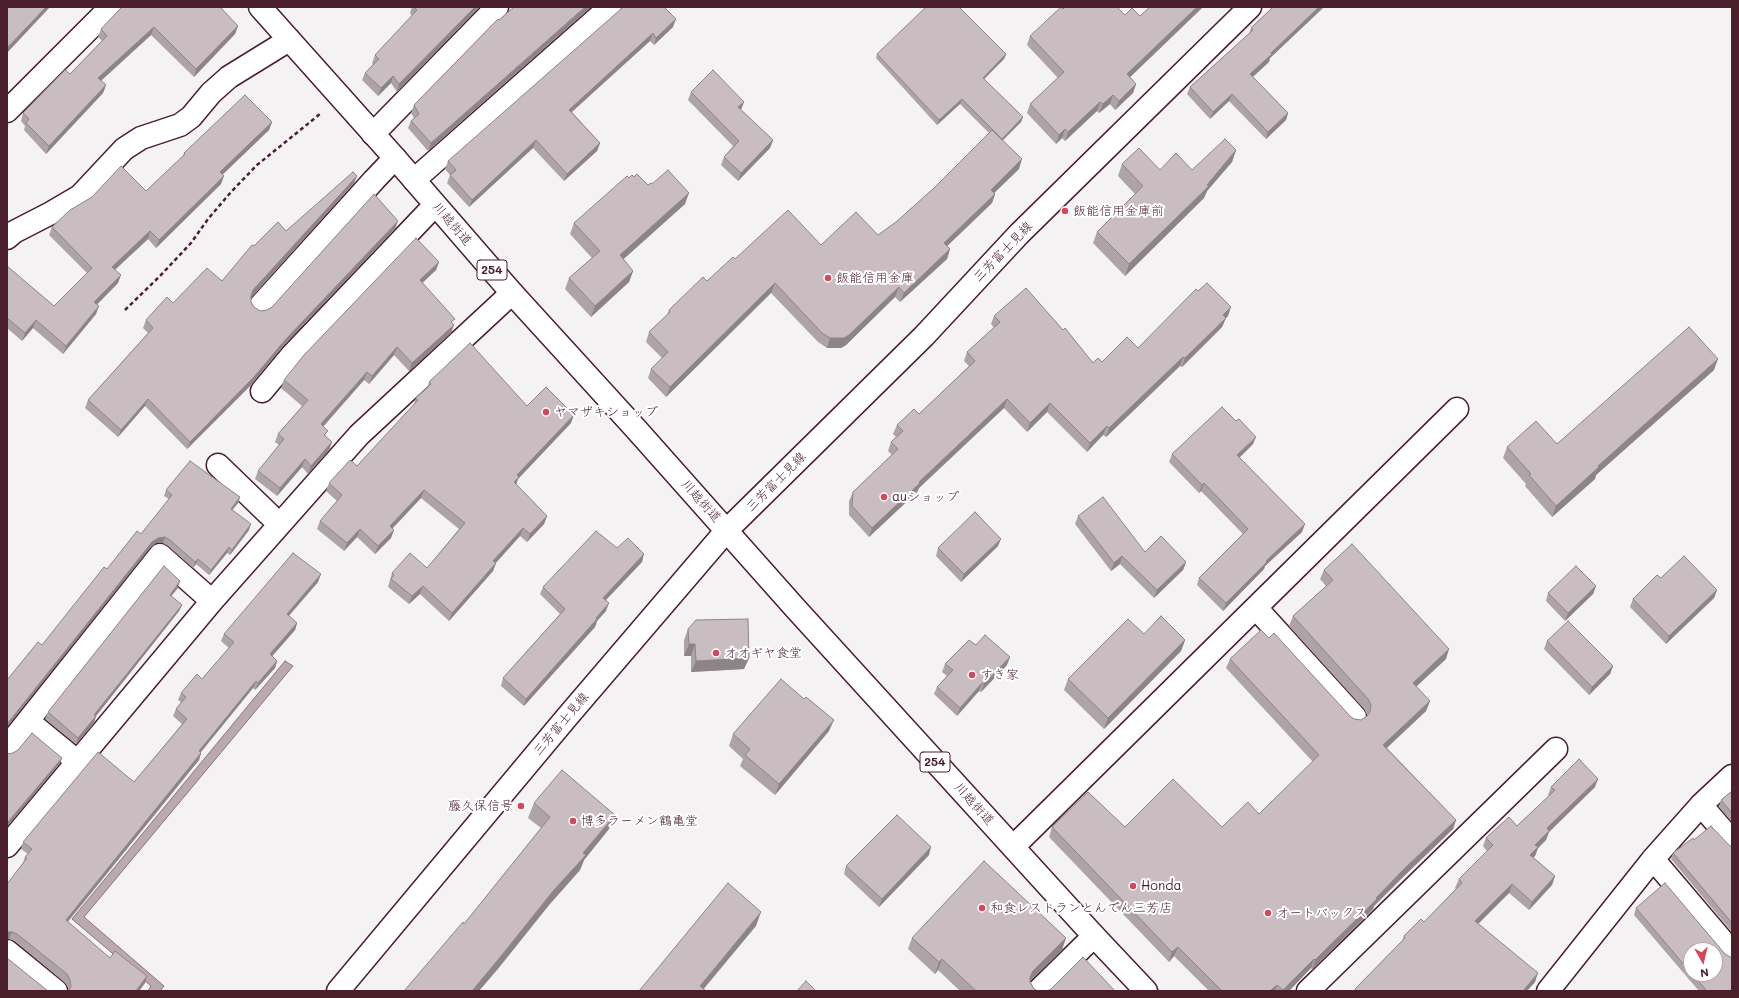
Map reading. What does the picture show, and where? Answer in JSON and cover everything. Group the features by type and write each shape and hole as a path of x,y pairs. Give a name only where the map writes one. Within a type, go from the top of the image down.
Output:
{"main road":[{"path":"7,112 111,7"},
{"name":"川越街道","path":"260,7 395,158 512,293 727,530 801,614 1094,936 1146,991"},
{"path":"373,134 497,7"},
{"path":"414,180 610,7"},
{"name":"三芳富士見線","path":"338,991 566,717 727,530 924,336 1019,234 1250,7"},
{"path":"7,238 14,232 50,214 80,196 124,149 141,138 180,125 191,118 211,92 229,77 290,40"},
{"path":"260,306 395,158"},
{"path":"262,391 292,355 435,205"},
{"path":"7,846 212,601 359,435 512,293"},
{"path":"1013,847 1457,409"},
{"path":"218,465 279,524"},
{"path":"7,747 160,555 212,601"},
{"path":"1256,608 1355,717"},
{"path":"28,721 78,762"},
{"path":"1308,991 1556,749"},
{"path":"1548,991 1653,859 1701,805 1732,776"},
{"path":"1701,805 1732,841"},
{"path":"1653,859 1732,952"},
{"path":"1038,991 1094,936"},
{"path":"7,951 56,991"}],"path":[{"path":"125,310 191,243 208,219 231,192 258,165 320,114"}],"shaded area":[{"path":"285,661 293,666 84,917 164,986 160,991 148,991 151,986 72,919"}],"building":[{"path":"7,7 46,7 7,48"},
{"path":"122,7 220,7 238,26 196,69 154,27 98,78 106,85 49,146 26,123 29,119 23,113 65,70 70,74 107,36 101,29"},
{"path":"414,7 475,7 399,84 393,76 381,88 365,73 379,59 375,55 417,10"},
{"path":"514,7 585,7 431,143 411,121 419,114 414,105 498,19 499,20"},
{"path":"622,7 664,7 676,19 656,38 653,33 569,110 600,143 567,174 536,140 472,200 450,175 456,170 448,161"},
{"path":"926,7 959,7 1006,54 983,78 1023,117 1002,139 962,99 939,120 877,54"},
{"path":"1061,7 1063,9 1065,7 1117,7 1125,15 1132,8 1140,16 1150,7 1197,7 1127,74 1136,84 1119,101 1113,95 1103,104 1100,102 1068,132 1065,129 1059,135 1030,104 1064,72 1030,36"},
{"path":"1273,7 1319,7 1250,74 1288,113 1268,132 1232,94 1213,112 1190,87 1253,30 1251,28"},
{"path":"713,70 744,102 738,107 773,140 741,173 724,157 739,141 691,92"},
{"path":"245,95 272,122 220,172 224,176 159,240 150,231 112,267 121,275 94,302 99,306 66,346 36,320 25,333 7,318 7,266 54,306 92,268 52,227 70,210 92,197 121,166 146,191"},
{"path":"992,130 1022,159 991,190 995,194 944,243 950,249 904,293 899,287 849,335 844,338 830,338 822,333 775,283 670,387 651,369 668,352 649,332 703,277 707,281 733,257 735,259 788,210 821,245 856,212 878,235 896,222 934,188"},
{"path":"1225,139 1236,150 1207,185 1209,186 1129,264 1097,232 1143,186 1122,164 1139,148 1160,170 1176,153 1192,170"},
{"path":"668,170 689,193 620,255 633,271 595,306 569,278 600,251 574,223 627,176 629,178 632,175 634,177 637,174 648,185 651,183 652,184"},
{"path":"353,172 357,176 253,290 251,302 254,307 260,311 267,310 272,307 374,194 398,221 286,339 254,377 190,442 148,399 121,430 88,400 153,328 146,320 167,297 173,303 207,268 222,281 252,245 254,246 278,222 286,231"},
{"path":"416,238 439,262 420,280 455,319 451,322 454,325 412,363 397,347 372,376 367,372 321,424 328,431 324,435 332,442 311,466 305,459 280,488 258,471 284,439 278,434 308,400 284,380 304,355"},
{"path":"1207,283 1231,307 1223,315 1226,318 1109,428 1107,426 1090,443 1050,403 1030,423 1007,399 872,528 852,506 853,492 898,449 891,442 903,431 897,425 914,409 919,414 975,361 967,352 1000,322 994,316 1026,288 1063,330 1065,328 1093,363 1098,358 1102,362 1127,337 1138,348 1196,289 1198,291"},
{"path":"1689,327 1718,359 1598,466 1599,467 1556,506 1529,475 1531,474 1507,447 1536,421 1557,444"},
{"path":"470,343 527,406 546,387 574,415 517,475 519,477 514,482 547,516 530,534 523,528 493,561 496,563 452,613 423,586 412,596 391,579 394,575 392,573 410,553 427,568 465,523 424,490 390,526 394,530 378,546 360,529 347,543 320,521 342,495 329,483 350,460 357,466 418,400 416,398 431,384 429,382"},
{"path":"1222,407 1236,421 1239,419 1256,437 1237,455 1305,524 1266,561 1267,562 1226,603 1199,578 1248,529 1204,483 1202,485 1172,454"},
{"path":"190,461 240,497 231,509 251,524 232,550 229,547 211,570 198,559 195,562 165,537 158,538 152,542 7,724 7,680 38,642 42,645 104,567 107,569 137,531 141,534 172,495 166,490"},
{"path":"1103,497 1145,552 1161,536 1186,562 1157,590 1122,556 1114,563 1078,516"},
{"path":"975,512 1001,539 964,574 938,548"},
{"path":"596,531 617,548 628,538 644,554 603,598 609,603 596,618 597,619 526,699 503,678 565,609 543,587"},
{"path":"1352,544 1449,649 1413,683 1430,701 1383,745 1456,820 1406,867 1376,898 1377,899 1283,990 1277,985 1270,991 1222,991 1178,947 1172,952 1052,827 1088,792 1125,827 1173,779 1222,827 1248,802 1259,814 1319,755 1230,659 1261,630 1269,638 1274,633 1350,716 1354,719 1361,720 1367,716 1370,712 1371,705 1368,699 1293,616 1333,580 1324,570"},
{"path":"293,553 321,574 287,614 297,623 270,654 277,661 258,683 256,681 199,751 201,753 66,920 110,958 115,951 147,976 136,991 69,991 71,986 67,974 17,934 7,932 7,884 32,849 23,842 98,752 134,782 187,719 176,709 186,697 181,693 197,674 202,679 234,642 224,634"},
{"path":"1684,556 1717,590 1669,636 1633,599 1657,575 1661,578"},
{"path":"164,566 180,581 170,595 182,605 94,715 96,716 78,738 48,712"},
{"path":"1576,566 1596,586 1568,613 1548,593"},
{"path":"1161,616 1185,640 1108,718 1068,679 1128,619 1144,634"},
{"path":"748,619 749,658 696,661 695,644 689,644 688,629 696,620"},
{"path":"1568,621 1613,666 1592,687 1547,641"},
{"name":"すき家","path":"985,635 1010,657 984,684 982,683 960,708 937,687 953,670 945,664 969,640 976,645"},
{"path":"781,679 804,699 806,697 834,720 779,784 745,755 750,749 733,734"},
{"path":"32,733 62,758 7,823 7,754 18,750"},
{"path":"1579,759 1598,779 1547,828 1549,831 1535,845 1538,847 1530,855 1555,876 1532,902 1512,884 1475,921 1538,973 1523,991 1357,991 1355,989 1405,938 1404,936 1421,919 1424,922 1462,883 1459,879 1493,845 1486,838 1509,817 1517,826 1555,790 1551,787"},
{"path":"562,770 615,815 583,853 586,855 554,890 472,991 404,991 463,922 464,924 550,817 534,803"},
{"path":"1732,791 1732,813 1721,800"},
{"path":"897,815 931,847 882,899 846,866"},
{"path":"1711,826 1730,846 1732,846 1732,923 1673,853 1693,838 1694,840"},
{"name":"和食レストランとんでん三芳店","path":"984,861 1066,938 1033,971 1030,977 1030,982 1034,989 1038,991 976,991 942,959 939,962 912,938"},
{"path":"728,883 761,912 700,986 706,991 639,991"},
{"path":"1665,883 1715,942 1683,942 1683,964 1636,908"},
{"path":"1723,952 1732,957 1732,991 1707,991 1699,982 1723,982"},
{"path":"1083,957 1115,991 1047,991 1051,989"},
{"path":"7,958 48,991 7,991"},
{"path":"806,981 816,991 797,991"}],"place":[{"name":"飯能信用金庫前","path":"1065,211"},
{"name":"飯能信用金庫","path":"828,278"},
{"name":"ヤマザキショップ","path":"546,412"},
{"name":"auショップ","path":"884,497"},
{"name":"オオギヤ食堂","path":"716,653"},
{"name":"すき家","path":"972,675"},
{"name":"藤久保信号","path":"521,806"},
{"name":"博多ラーメン鶴亀堂","path":"573,821"},
{"name":"Honda","path":"1133,886"},
{"name":"和食レストランとんでん三芳店","path":"982,908"},
{"name":"オートバックス","path":"1268,913"}]}
